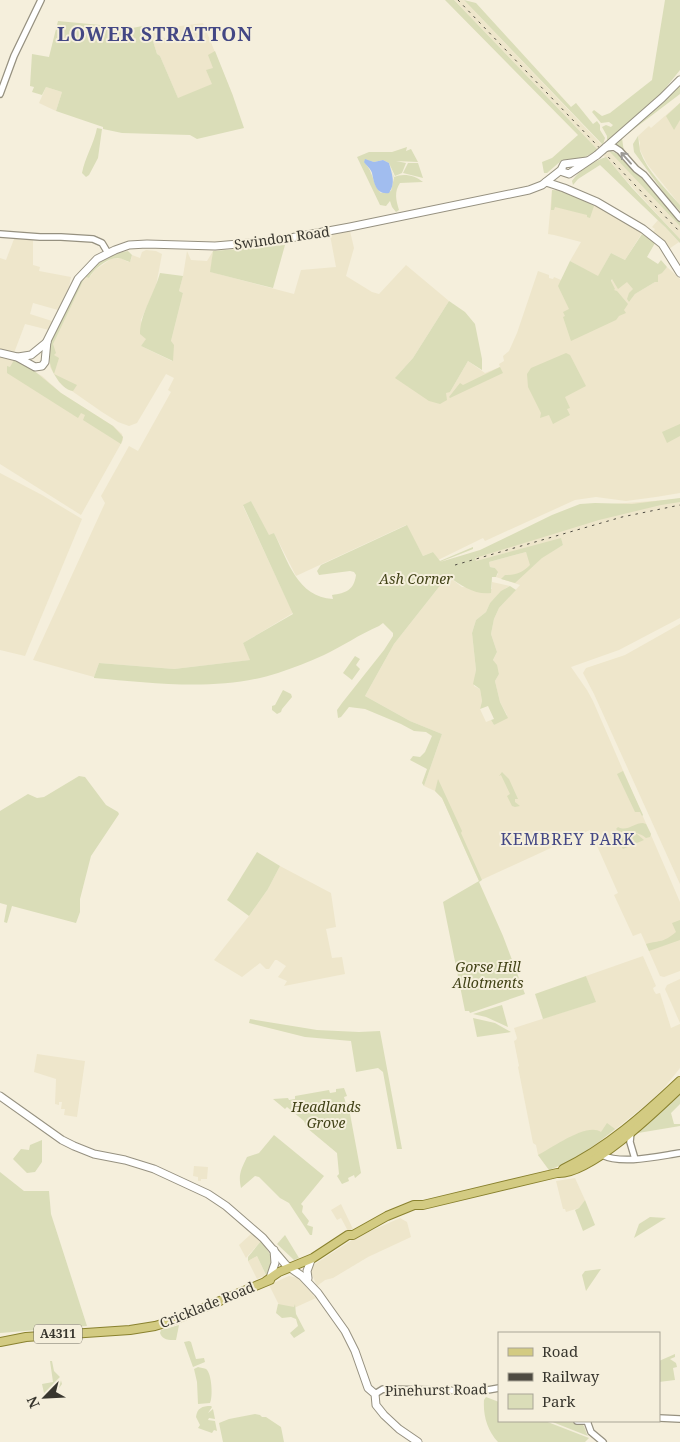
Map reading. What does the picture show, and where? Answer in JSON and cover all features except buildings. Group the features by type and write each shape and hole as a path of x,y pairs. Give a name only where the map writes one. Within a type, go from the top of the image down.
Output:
{"main road":[{"name":"Swindon Road","path":"47,341 78,279 92,263 108,253 127,246 146,244 221,246 290,238 540,187 597,155 655,105 680,80"},
{"name":"Swindon Road","path":"566,172 572,168 568,164 587,162"},
{"path":"566,172 563,183 570,190"},
{"path":"546,182 570,190 616,212 654,236 665,248 680,273"},
{"path":"31,363 30,358 47,341"},
{"path":"0,353 18,357 40,367 44,364 47,341"},
{"path":"18,357 42,353 45,357"},
{"name":"Cricklade Road","path":"557,1173 607,1142 645,1112 680,1080"},
{"name":"A4311","path":"602,1155 680,1088"},
{"path":"0,1096 62,1140 94,1154 146,1165 208,1194 237,1215 310,1281 345,1331 355,1351 368,1388 375,1394 376,1405 384,1415 418,1442"},
{"name":"Cricklade Road","path":"0,1342 26,1337 130,1330 172,1321 295,1268 336,1244 342,1244 350,1240 353,1235 382,1220 390,1219 413,1210 417,1204 573,1170 602,1155"},
{"path":"268,1279 275,1263 275,1251"},
{"path":"310,1281 308,1269 312,1259"}],"street":[{"path":"0,94 14,56 41,0"},
{"path":"605,148 612,147 617,149 636,169 644,174 680,218"},
{"path":"0,234 40,238 93,239 102,243 108,253"},
{"path":"631,1132 630,1143 635,1159"},
{"path":"602,1155 635,1159 680,1153"},
{"name":"Pinehurst Road","path":"375,1394 379,1390 384,1389 482,1391 498,1388"},
{"path":"660,1418 680,1419"},
{"path":"587,1422 591,1432 603,1442"}],"shaded area":[{"path":"454,0 464,0 602,145 598,150"},
{"path":"203,23 233,96 191,129 160,56 157,54 151,35 157,30 161,37 169,39 175,37 173,27"},
{"path":"46,87 62,92 56,111 39,103"},
{"path":"680,103 680,205 647,164 639,148 638,136 649,126 651,128"},
{"path":"609,151 680,224 680,239 603,155"},
{"path":"552,190 557,190 602,208 642,233 625,260 611,253 598,277 570,261 581,242 548,234"},
{"path":"658,220 679,242 669,249 662,239 653,232 655,229 652,227"},
{"path":"350,231 354,248 346,276 372,292 379,294 406,265 449,301 413,358 396,377 450,392 468,361 485,373 500,367 499,364 504,361 503,356 509,351 517,333 538,271 549,275 549,278 553,279 554,277 601,297 625,260 634,289 629,302 635,294 655,282 658,275 667,267 680,279 680,493 626,501 596,497 575,500 485,541 483,538 438,560 433,552 423,556 406,525 296,576 274,533 269,536 251,501 243,506 293,613 243,643 251,660 174,669 99,663 94,677 33,660 105,503 101,496 129,446 138,451 171,392 168,390 174,378 166,374 137,423 129,426 118,422 102,412 59,382 50,367 49,349 85,277 89,278 95,270 111,259 121,258 128,262 131,260 132,255 140,258 142,252 146,250 162,254 156,286 141,320 147,339 141,346 172,361 171,341 183,293 179,291 187,251 191,260 207,261 213,251 211,272 294,294 301,270 336,267 330,235"},
{"path":"14,239 33,240 33,265 40,267 39,271 71,277 69,287 58,310 33,303 30,314 52,321 49,330 25,324 14,353 0,351 0,258 6,260"},
{"path":"0,357 14,360 42,376 61,393 113,426 122,434 123,440 81,515 0,464"},
{"path":"0,473 82,519 25,656 0,650"},
{"path":"680,499 680,618 619,650 571,667 593,701 680,902 680,971 664,977 660,976 641,933 633,936 614,895 618,893 590,830 479,881 442,798 435,791 424,786 442,734 410,721 365,696 394,644 446,578 449,577 462,587 492,589 492,582 510,586 490,603 486,612 476,620 472,633 476,670 474,686 480,689 482,701 480,709 486,722 491,720 494,725 507,715 500,702 495,681 499,674 493,660 497,652 491,634 494,619 499,608 520,585 496,577 498,574 495,568 490,567 489,562 526,552 533,566 542,557 563,545 561,539 454,567 452,562 612,504"},
{"path":"680,624 680,884 583,673 586,668 625,655"},
{"path":"280,866 331,893 336,927 326,929 332,958 342,957 345,974 284,986 287,981 278,977 286,966 277,960 269,969 266,969 260,963 242,977 214,960 268,889"},
{"path":"643,956 656,986 653,988 654,991 656,994 660,993 671,1028 680,1024 680,1068 652,1100 598,1143 572,1160 549,1170 538,1155 536,1145 533,1143 518,1067 514,1041 517,1038 514,1028 595,1002 586,976"},
{"path":"680,979 680,1023 665,989 667,985"},
{"path":"37,1054 85,1061 77,1117 64,1115 65,1109 61,1109 62,1102 59,1102 59,1105 55,1104 56,1079 34,1072"},
{"path":"194,1166 208,1167 207,1179 198,1181 198,1177 193,1176"},
{"path":"575,1178 585,1200 579,1208 566,1212 563,1209 556,1181"},
{"path":"341,1204 353,1229 348,1231 341,1218 337,1220 331,1210"},
{"path":"400,1218 407,1222 411,1237 368,1257 317,1286 311,1272 312,1266 355,1238"},
{"path":"251,1234 261,1241 246,1258 239,1245"},
{"path":"257,1256 266,1275 257,1279 248,1261"},
{"path":"289,1276 298,1278 316,1298 283,1313 269,1285"}],"green space":[{"path":"445,0 454,0 598,150 583,158 562,160 547,173 544,173 542,162 552,158 578,135"},
{"path":"464,0 476,3 571,107 576,103 593,124 597,121 605,138 603,145"},
{"path":"665,0 680,0 680,70 660,95 607,143 607,136 602,127 606,125 611,127 613,125 609,122 601,123 592,112 594,110 602,116 610,113 652,80"},
{"path":"58,21 132,28 148,25 157,54 160,56 178,98 212,84 206,70 213,68 208,55 215,51 244,128 197,139 190,135 122,133 103,129 103,127 56,111 62,92 46,87 42,95 32,92 34,87 30,86 32,54 49,57"},
{"path":"680,84 680,94 622,138 624,152 613,144 630,131"},
{"path":"680,103 680,120 674,130 666,116"},
{"path":"97,128 102,129 98,158 86,177 82,173"},
{"path":"638,136 640,151 647,166 680,205 680,211 667,197 634,152 633,144"},
{"path":"407,147 406,151 411,149 418,162 396,161 406,163 402,173 395,176 389,163 394,177 409,175 423,182 400,183 396,196 399,210 396,212 390,201 386,206 380,205 357,157 369,152 392,152","holes":["383,160 389,163 394,178 391,191 381,193 364,161 374,162"]},
{"path":"609,151 616,153 635,169 680,221 680,226"},
{"path":"606,157 680,239 680,243 600,165 578,179 573,185 572,181 583,169"},
{"path":"408,163 418,163 423,178 403,173"},
{"path":"552,190 568,193 594,206 590,218 587,215 555,207 554,210 551,210"},
{"path":"642,234 655,243 647,257 658,264 661,260 667,267 658,275 658,282 635,294 629,302 627,299 633,289 627,282 618,289 612,279 614,290 628,304 624,310 626,313 619,316 616,320 571,341 563,317 565,316 563,312 569,309 558,286 570,261 598,276 611,253 625,260"},
{"path":"285,245 273,288 210,272 213,251"},
{"path":"128,251 132,255 130,262 114,258 97,268 89,278 85,277 53,344 56,353 54,355 59,358 54,373 49,359 51,341 76,287 89,271 101,262 121,252"},
{"path":"160,273 183,276 179,291 183,293 171,341 174,345 173,361 141,346 146,339 140,334 142,319"},
{"path":"449,301 465,312 475,324 482,359 482,370 468,361 450,392 446,393 447,400 440,404 429,401 395,378 413,358"},
{"path":"566,353 570,355 586,386 565,397 570,408 567,409 570,415 553,424 549,415 540,418 541,413 528,387 527,374 531,368"},
{"path":"14,360 32,369 61,393 113,426 123,437 121,444 83,420 85,415 81,413 78,418 7,373 7,366 10,367"},
{"path":"500,367 503,373 449,397 460,383 463,385"},
{"path":"55,374 77,385 73,391 63,386"},
{"path":"680,424 680,436 667,443 662,432"},
{"name":"Ash Corner","path":"680,498 680,502 599,520 475,558 476,561 561,538 563,545 542,558 515,583 501,579 505,575 521,572 530,565 526,552 489,562 490,567 495,568 498,572 496,577 492,577 491,593 474,591 449,577 446,578 394,644 365,696 410,721 442,734 424,786 422,783 427,769 410,760 413,756 420,757 425,752 432,736 426,732 414,731 365,709 349,707 338,718 337,710 393,636 393,633 383,623 318,658 256,679 210,684 163,684 94,678 99,663 174,669 250,660 243,643 293,614 243,505 251,501 269,535 274,533 289,566 302,585 321,597 333,599 332,595 345,592 351,587 356,575 350,571 319,575 317,571 321,565 407,525 423,556 433,552 440,561 473,547 473,549 440,562 480,550 552,515 580,504 632,504"},
{"path":"510,586 516,590 499,608 494,619 491,634 497,652 493,660 497,665 499,674 495,681 500,702 508,718 494,725 491,720 494,719 488,706 480,709 482,701 480,689 473,684 476,670 472,633 476,620 486,612 490,603 501,591"},
{"path":"355,656 360,659 356,665 360,669 352,680 343,673"},
{"path":"283,690 291,694 292,697 281,712 277,714 272,710 272,706 275,705"},
{"path":"623,771 642,816 640,812 635,812 617,774"},
{"path":"502,772 509,779 518,799 515,799 515,802 520,806 512,806 507,796 510,794 501,775 499,776"},
{"path":"79,776 85,777 106,805 119,814 91,856 80,899 80,912 76,923 12,906 7,923 4,922 7,905 0,903 0,811 28,794 37,798 44,797"},
{"name":"Gorse Hill Allotments","path":"438,779 482,880 479,882 503,936 525,994 470,1013 465,1011 443,902 479,881 442,798 435,791"},
{"path":"643,823 646,824 651,834 650,837 646,838 642,835 616,829 618,827 627,828"},
{"path":"613,833 620,834 637,834 644,840 623,849"},
{"path":"257,852 280,866 268,889 249,916 227,900"},
{"path":"680,920 680,940 649,951 646,944 662,941 672,936 676,932 672,923"},
{"path":"586,976 596,1002 543,1019 535,994"},
{"path":"502,1005 508,1027 486,1017 473,1014"},
{"path":"473,1018 495,1023 511,1032 477,1037"},
{"path":"250,1019 317,1030 380,1031 402,1149 397,1149 383,1072 378,1068 356,1072 351,1041 305,1037 249,1023"},
{"name":"Headlands Grove","path":"344,1088 347,1096 344,1097 346,1104 348,1103 361,1173 355,1178 354,1175 348,1178 349,1181 342,1184 337,1176 339,1174 337,1153 307,1128 304,1121 287,1107 285,1109 273,1099 288,1098 289,1100 295,1099 295,1096 329,1090 330,1093 336,1092 336,1089"},
{"path":"680,1092 680,1104 671,1113 674,1124 680,1124 680,1126 638,1133 639,1130"},
{"path":"607,1123 615,1129 567,1162 549,1170 538,1155 560,1142 587,1130 601,1132"},
{"path":"274,1135 324,1176 301,1204 303,1206 302,1212 309,1221 307,1225 313,1227 312,1235 310,1235 289,1203 280,1198 259,1177 255,1176 241,1188 241,1172 247,1157 259,1153"},
{"path":"42,1140 42,1162 35,1172 27,1173 13,1159 21,1149 29,1150 30,1145"},
{"path":"0,1172 24,1191 49,1191 51,1214 87,1326 0,1333"},
{"path":"585,1200 595,1225 583,1231 575,1210"},
{"path":"650,1217 666,1218 634,1238 639,1224"},
{"path":"285,1235 299,1258 294,1260 277,1244"},
{"path":"261,1241 272,1257 270,1269 266,1275 257,1256 248,1261 248,1257"},
{"path":"601,1269 586,1291 582,1275 585,1271"},
{"path":"278,1304 294,1307 295,1304 296,1314 305,1331 294,1338 290,1333 298,1326 296,1319 291,1317 282,1318 276,1313"},
{"path":"179,1325 176,1340 162,1337 161,1330"},
{"path":"184,1342 191,1342 196,1359 204,1358 205,1362 193,1367"},
{"path":"675,1354 675,1357 670,1359 676,1363 677,1367 673,1368 675,1380 660,1382 660,1361"},
{"path":"50,1361 52,1361 54,1371 60,1377 62,1384 51,1397 44,1393 42,1384 53,1382"},
{"path":"198,1367 206,1369 210,1375 212,1391 210,1403 198,1404 197,1382 194,1369"},
{"path":"486,1397 498,1402 498,1422 548,1422 589,1438 585,1442 498,1442 486,1422 484,1400"},
{"path":"211,1406 208,1413 213,1409 215,1419 209,1418 208,1420 215,1421 217,1431 214,1430 212,1433 198,1428 200,1425 196,1417 197,1411 200,1408"},
{"path":"255,1414 266,1417 281,1427 284,1442 223,1442 219,1423"},
{"path":"553,1422 578,1422 584,1426 588,1436"}],"water":[{"path":"365,159 374,162 383,160 389,163 393,182 389,193 381,192 376,188 371,172 364,162"}],"railway":[{"path":"458,0 680,232"},
{"path":"455,565 622,517 680,505"}],"district":[{"name":"LOWER STRATTON","path":"155,34"},
{"name":"KEMBREY PARK","path":"568,839"}]}
